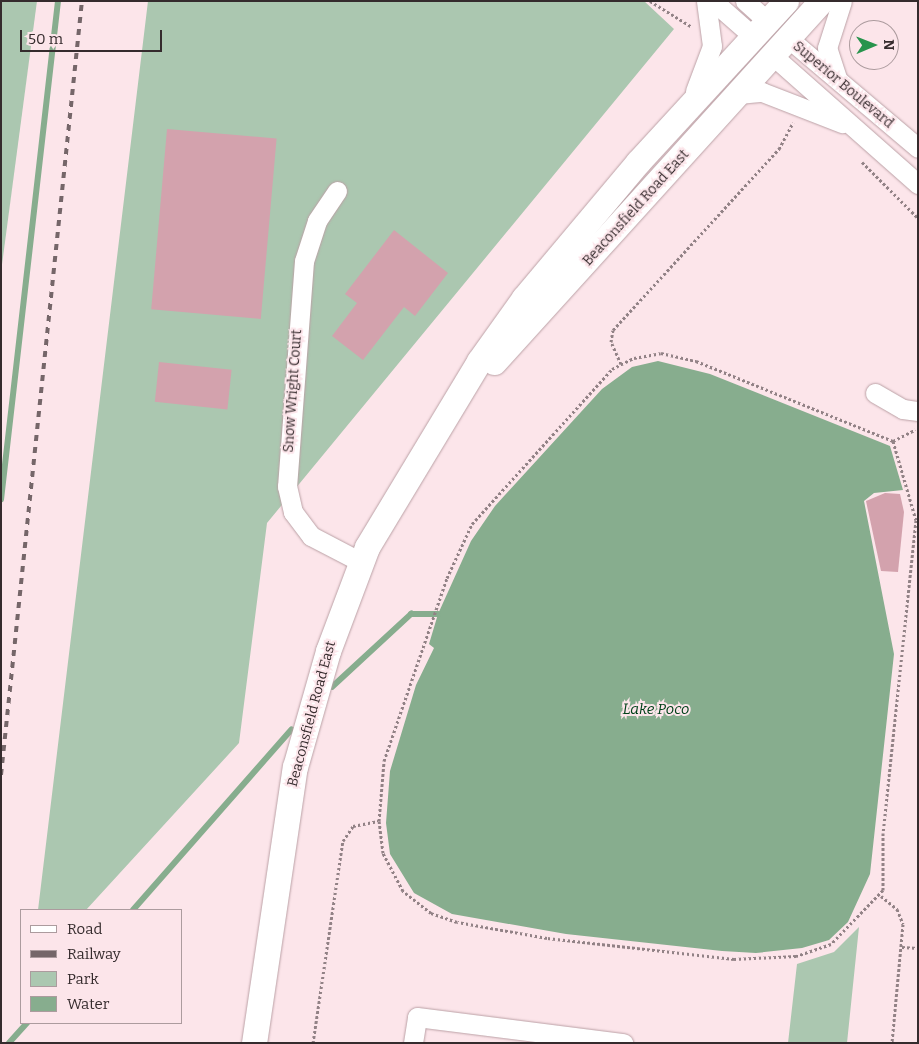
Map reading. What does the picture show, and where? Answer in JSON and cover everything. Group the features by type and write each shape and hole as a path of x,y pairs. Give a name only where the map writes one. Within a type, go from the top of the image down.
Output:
{"main road":[{"name":"Beaconsfield Road East","path":"254,1043 295,767 328,651 361,562 448,412 524,298 638,162 786,1"},
{"name":"Beaconsfield Road East","path":"448,412 821,1"},
{"path":"761,29 780,46"}],"street":[{"path":"638,162 697,87 708,66 712,37 706,1"},
{"path":"713,1 761,29"},
{"path":"745,1 761,29"},
{"path":"838,79 827,48 842,1"},
{"name":"Superior Boulevard","path":"780,46 838,79 918,148"},
{"name":"Superior Boulevard","path":"780,46 861,133 918,184"},
{"path":"738,94 754,91 774,96 861,133"},
{"name":"Snow Wright Court","path":"337,191 317,221 304,261 287,486 293,512 311,536 361,562"},
{"path":"875,393 903,409 918,411"},
{"path":"413,1043 416,1017 623,1043"}],"path":[{"path":"650,1 704,36 712,37"},
{"path":"774,96 772,110 803,122"},
{"path":"621,364 611,342 613,330 779,149 795,118"},
{"path":"855,156 918,218"},
{"path":"893,440 916,520 881,896 876,902 831,944 803,954 734,959 547,938 444,918 412,900 395,880 383,853 379,821 384,762 423,643 447,578 480,513 621,364 650,354 678,356 893,440 918,429"},
{"path":"313,1043 343,841 353,826 379,821"},
{"path":"881,896 902,918 902,946 892,1043"},
{"path":"902,946 918,948"}],"green space":[{"path":"1,1 37,1 1,272"},
{"path":"148,1 644,1 674,29 267,523 239,743 87,909 38,909"},
{"path":"859,927 847,1043 788,1043 797,964 834,952"}],"water":[{"name":"Lake Poco","path":"658,361 710,374 890,446 903,490 874,493 864,501 894,654 870,874 848,922 829,940 802,948 756,953 722,951 566,934 452,914 414,893 390,854 386,823 390,771 416,685 434,648 429,644 438,614 471,541 495,506 602,389 632,367"}],"building":[{"path":"167,129 277,139 261,319 151,309"},
{"path":"394,230 448,273 415,316 404,307 363,360 332,336 357,303 345,294"},
{"path":"159,362 232,370 227,409 155,402"},
{"path":"885,493 900,494 904,512 898,572 881,571 866,501"}],"waterway":[{"path":"1,500 58,1"},
{"path":"332,687 411,614 438,614"},
{"path":"134,909 291,730"},
{"path":"9,1043 26,1024"}],"railway":[{"path":"1,775 82,1"}]}
